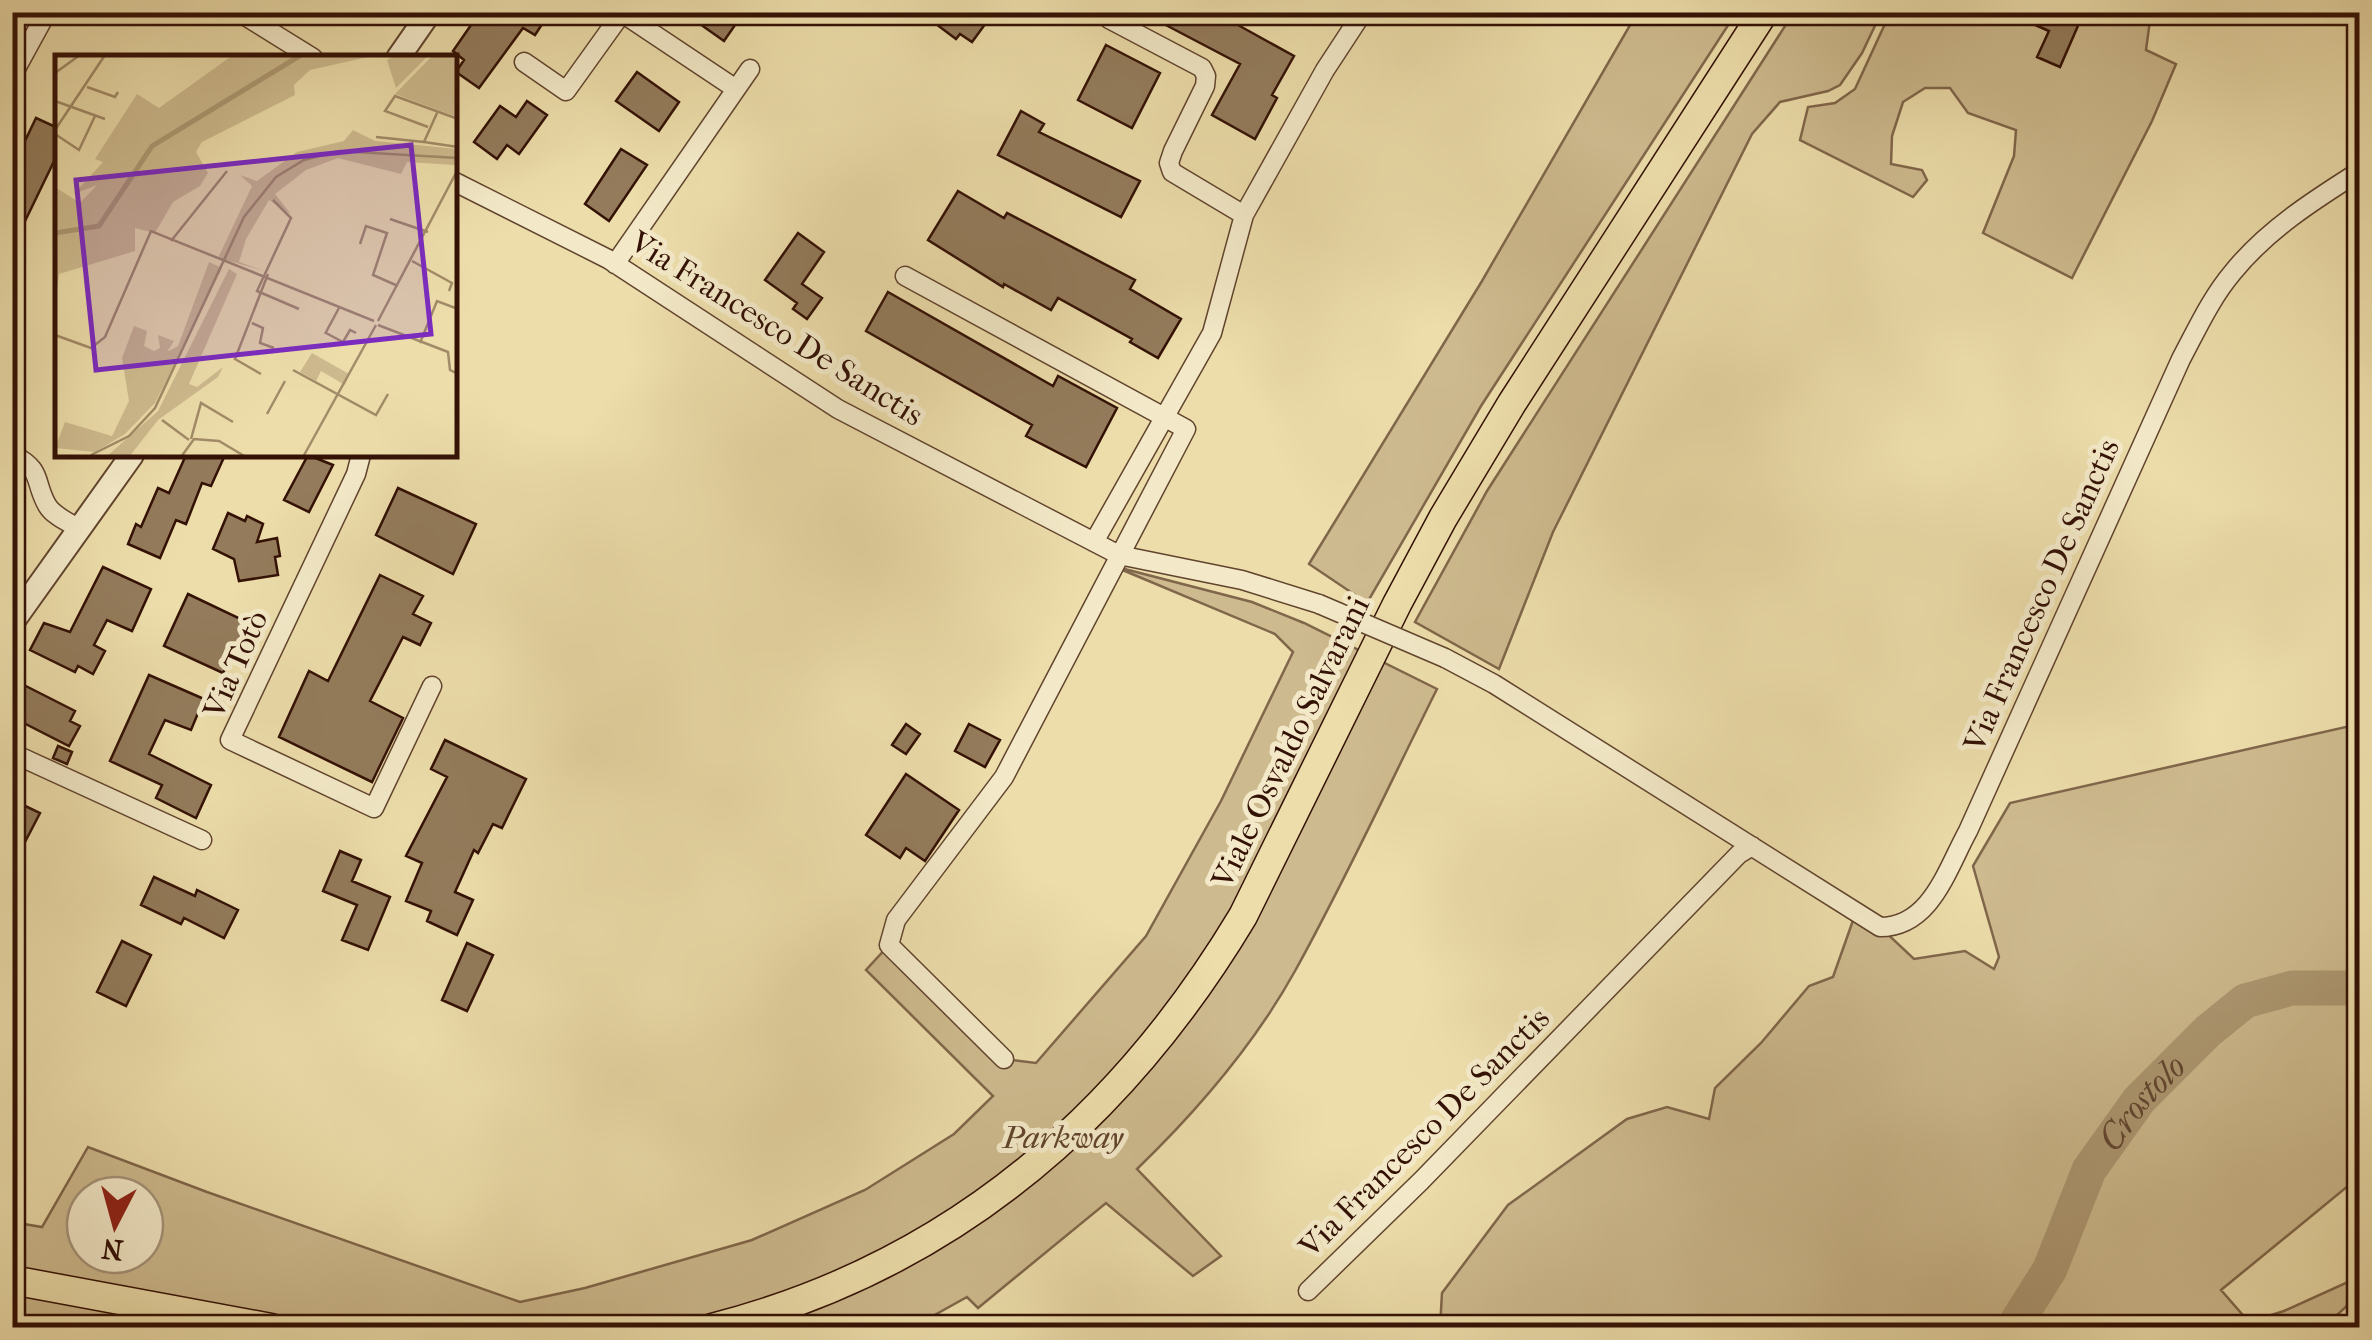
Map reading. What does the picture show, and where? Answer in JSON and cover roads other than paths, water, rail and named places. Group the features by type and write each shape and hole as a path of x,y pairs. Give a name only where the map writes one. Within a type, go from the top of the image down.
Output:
{"main road":[{"name":"Viale Osvaldo Salvarani","path":"712,1328 807,1298 877,1266 966,1216 1050,1154 1092,1115 1160,1038 1219,957 1243,916 1397,604 1474,464 1764,12"},
{"path":"12,1280 271,1328"}],"street":[{"path":"12,76 46,12"},
{"path":"239,12 308,55"},
{"path":"400,55 430,12"},
{"path":"1094,542 1212,334 1244,215 1325,70 1363,12"},
{"path":"524,62 566,90 622,13 736,89"},
{"path":"1108,19 1202,68 1205,86 1169,163 1172,172 1244,215"},
{"path":"615,264 750,69"},
{"name":"Via Francesco De Sanctis","path":"458,184 615,264 838,409 1119,555 1242,580 1319,604 1445,658 1494,684 1880,928 1896,927 1916,918 1929,903 1968,830 2181,359 2213,299 2233,272 2270,235 2360,171"},
{"path":"906,276 1186,429 1004,777 896,920 889,945 1004,1059"},
{"path":"12,454 37,472 50,510 80,529"},
{"path":"12,623 130,458"},
{"name":"Via Totò","path":"360,458 230,740 374,808 432,686"},
{"path":"12,753 202,840"},
{"name":"Via Francesco De Sanctis","path":"1308,1291 1752,846"}],"waterway":[{"name":"Crostolo","path":"2013,1328 2050,1269 2089,1170 2139,1100 2208,1031 2245,1001 2292,988 2360,988"}],"park label":[{"name":"Parkway","path":"1063,1137"}]}
